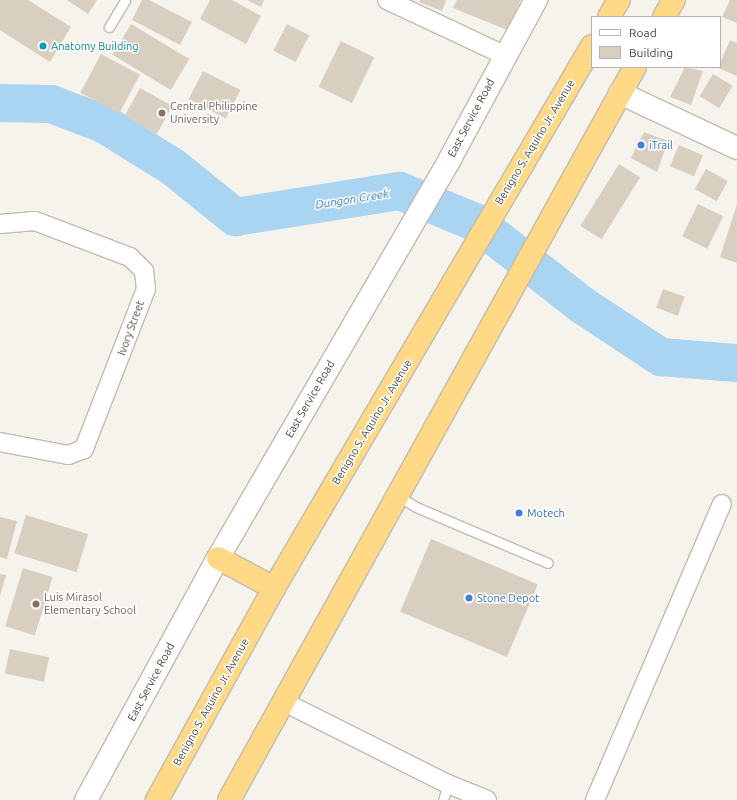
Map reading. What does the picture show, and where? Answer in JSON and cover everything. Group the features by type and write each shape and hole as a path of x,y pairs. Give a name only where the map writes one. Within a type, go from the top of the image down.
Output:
{"highway":[{"path":"610,16 619,0"},
{"path":"665,16 674,0"},
{"name":"Benigno S. Aquino Jr. Avenue","path":"157,800 274,588 591,48"},
{"path":"229,800 634,68"},
{"path":"218,558 274,588"}],"street":[{"path":"387,0 504,55"},
{"name":"East Service Road","path":"86,800 218,558 451,157 504,55 536,0"},
{"path":"620,93 737,148"},
{"name":"Ivory Street","path":"0,224 35,221 130,257 144,271 146,289 84,449 68,455 0,442"},
{"path":"595,800 722,504"},
{"path":"284,702 446,792 487,800"}],"lane":[{"path":"109,27 124,0"},
{"path":"398,496 416,507 548,563"}],"building":[{"name":"Anatomy Building","path":"0,0 28,0 71,27 50,62 0,30"},
{"path":"67,0 97,0 88,14"},
{"path":"142,0 149,0 192,22 180,45 132,20"},
{"path":"210,0 232,0 261,16 246,44 200,19"},
{"path":"247,0 264,0 261,7"},
{"path":"420,0 446,0 442,11 419,2"},
{"path":"457,0 521,0 507,30 453,8"},
{"path":"730,0 737,0 737,23 722,17"},
{"path":"131,24 189,59 171,90 112,55"},
{"path":"287,24 309,35 296,62 273,51"},
{"path":"730,40 737,43 737,76 718,68 721,68 721,61"},
{"path":"341,41 374,57 352,103 319,87"},
{"path":"101,54 140,75 119,114 80,93"},
{"path":"684,68 703,71 691,105 670,97"},
{"path":"203,71 240,90 226,119 188,100"},
{"path":"713,74 733,86 719,108 700,96"},
{"path":"140,88 172,106 157,134 124,116"},
{"path":"644,132 668,141 657,172 631,158"},
{"path":"679,145 703,155 694,176 670,166"},
{"path":"619,164 640,177 602,239 580,226"},
{"path":"706,169 728,181 717,201 695,189"},
{"path":"698,204 723,216 707,249 682,236"},
{"path":"737,204 737,263 720,257"},
{"path":"663,289 685,297 678,316 656,308"},
{"path":"26,515 88,534 76,572 14,553"},
{"path":"0,517 17,521 7,559 0,557"},
{"name":"Stone Depot","path":"431,539 538,584 507,657 400,612"},
{"path":"23,568 53,577 35,635 5,626"},
{"path":"0,574 6,575 0,596"},
{"path":"10,649 49,657 44,682 5,673"}],"waterway":[{"name":"Dungon Creek","path":"0,103 51,104 104,124 173,167 235,217 400,191 477,223 582,305 661,357 737,363"}],"place":[{"name":"Anatomy Building","path":"43,46"},
{"name":"Central Philippine University","path":"162,113"},
{"name":"iTrail","path":"641,145"},
{"name":"Motech","path":"519,513"},
{"name":"Stone Depot","path":"469,598"},
{"name":"Luis Mirasol Elementary School","path":"36,604"}]}
